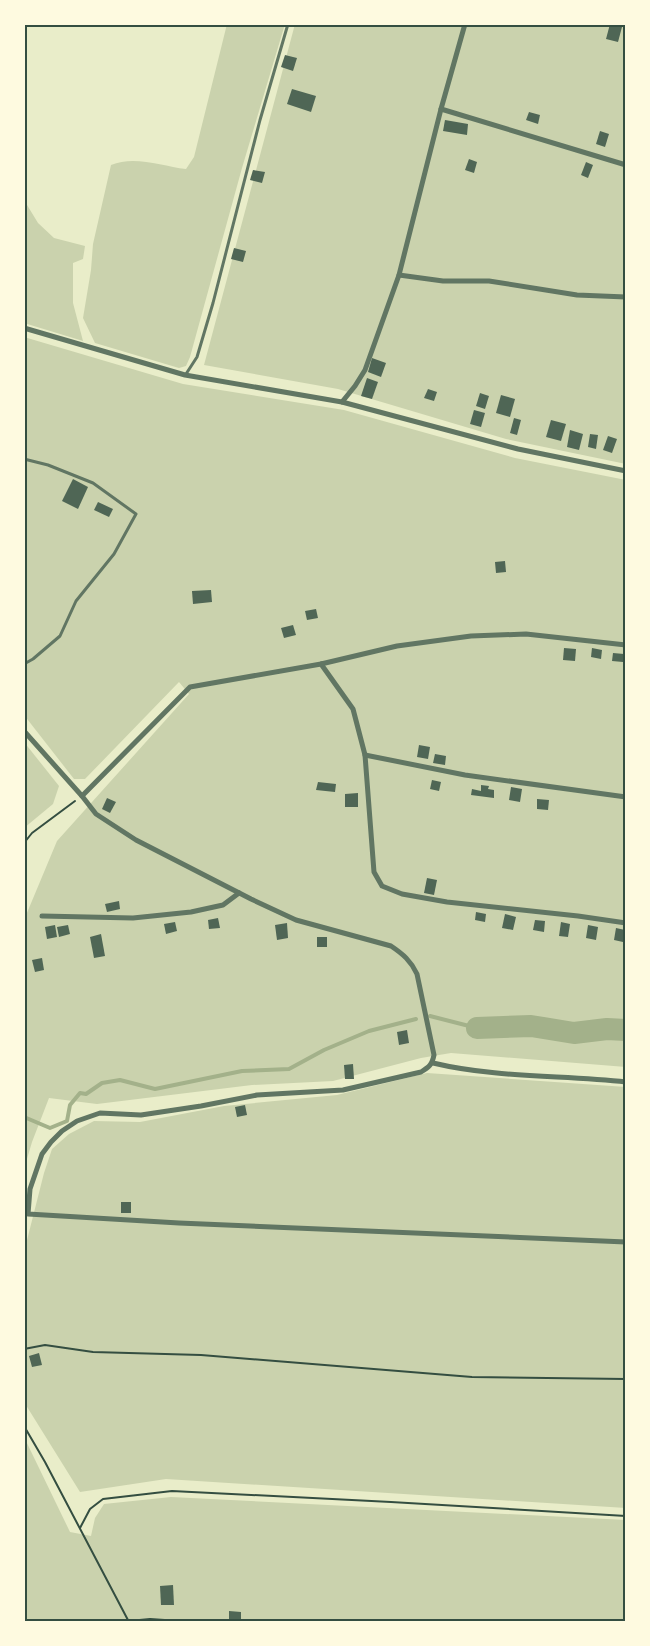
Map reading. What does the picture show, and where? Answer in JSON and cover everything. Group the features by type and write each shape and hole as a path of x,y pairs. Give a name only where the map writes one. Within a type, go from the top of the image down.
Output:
{"street":[{"path":"342,402 365,370 399,274 465,24"},
{"path":"441,108 626,165"},
{"path":"399,274 443,281 489,281 577,295 626,297"},
{"path":"24,328 185,375 342,402 518,449 626,471"},
{"path":"82,796 190,687 321,664 397,646 471,636 526,634 626,645"},
{"path":"321,664 353,709 366,755 374,872 382,886 402,894 447,902 626,923"},
{"path":"24,731 96,813 136,840 296,920 391,946 402,953 417,974 434,1055 433,1063 421,1072 344,1090 257,1095 141,1115 100,1113 77,1121 62,1131 42,1154 30,1189 28,1214 179,1223 626,1242"},
{"path":"366,755 465,775 626,796"},
{"path":"42,916 133,918 191,912 224,905 239,893"},
{"path":"433,1063 505,1075 575,1077 626,1082"}],"lane":[{"path":"185,375 197,357 213,303 260,120 288,24"},
{"path":"24,459 48,465 93,483 136,514 114,554 76,601 60,636 24,664"}],"path":[{"path":"24,843 32,833 82,796"},
{"path":"24,1349 45,1345 93,1352 201,1355 471,1377 626,1379"},
{"path":"24,1426 129,1621 150,1619 194,1622"},
{"path":"80,1528 90,1509 103,1499 172,1491 626,1516"}],"green space":[{"path":"227,24 285,24 242,168 190,357 186,366 179,368 95,343 83,318 93,244 111,165 139,161 186,169 194,157"},
{"path":"295,24 626,24 626,464 506,439 338,389 204,365"},
{"path":"24,200 38,223 54,238 85,246 83,259 73,263 73,303 83,341 24,323"},
{"path":"24,337 183,384 344,410 515,458 626,480 626,1067 451,1053 421,1058 333,1081 252,1085 97,1104 49,1098 24,1169 24,920 57,841 189,694 179,682 85,779 74,779 24,715"},
{"path":"24,742 59,786 53,804 24,828"},
{"path":"427,1073 626,1087 626,1508 166,1479 80,1492 24,1402 24,1252 52,1149 69,1134 94,1121 140,1122 224,1106 337,1095"},
{"path":"24,1437 70,1532 91,1536 95,1518 104,1504 171,1497 626,1520 626,1622 24,1622"}],"building":[{"path":"610,24 622,27 618,42 606,39"},
{"path":"285,55 297,58 293,71 281,67"},
{"path":"292,89 316,96 311,112 287,104"},
{"path":"529,112 540,115 538,124 526,120"},
{"path":"445,120 468,124 467,135 443,131"},
{"path":"600,131 609,134 605,147 596,144"},
{"path":"469,159 477,162 474,173 465,170"},
{"path":"586,162 593,165 588,178 581,175"},
{"path":"253,170 265,172 262,183 250,180"},
{"path":"234,248 246,251 243,262 231,259"},
{"path":"372,358 386,363 381,377 368,372"},
{"path":"367,378 378,382 372,399 361,396"},
{"path":"428,389 437,392 434,401 424,398"},
{"path":"480,393 489,396 485,409 476,406"},
{"path":"501,395 515,399 510,417 496,413"},
{"path":"474,410 485,413 481,427 470,424"},
{"path":"514,418 521,420 517,435 510,433"},
{"path":"551,420 566,424 561,441 546,437"},
{"path":"570,430 583,434 579,450 567,447"},
{"path":"590,434 598,435 596,449 588,447"},
{"path":"608,436 617,439 612,453 603,450"},
{"path":"73,479 88,487 78,509 62,501"},
{"path":"98,502 113,509 109,517 94,510"},
{"path":"505,561 506,572 496,573 495,562"},
{"path":"211,590 212,602 193,604 192,591"},
{"path":"316,609 318,618 307,620 305,611"},
{"path":"293,625 296,635 284,638 281,628"},
{"path":"564,648 576,649 575,661 563,660"},
{"path":"592,648 602,650 601,659 591,657"},
{"path":"613,653 624,654 623,662 612,661"},
{"path":"419,745 430,747 428,759 417,757"},
{"path":"435,754 446,756 445,765 433,763"},
{"path":"432,780 441,782 439,791 430,789"},
{"path":"318,782 336,784 335,792 316,790"},
{"path":"481,785 489,786 488,789 494,790 494,798 471,795 472,789 481,791"},
{"path":"511,787 522,789 520,802 509,800"},
{"path":"358,793 358,807 345,807 345,794"},
{"path":"107,798 116,802 110,813 102,809"},
{"path":"537,799 549,800 548,810 537,809"},
{"path":"427,878 437,880 434,895 424,893"},
{"path":"119,901 120,909 107,912 105,904"},
{"path":"476,912 486,914 485,922 475,920"},
{"path":"505,914 516,917 513,930 502,928"},
{"path":"218,918 220,928 209,929 208,920"},
{"path":"535,920 545,921 544,932 533,930"},
{"path":"175,922 177,931 166,934 164,924"},
{"path":"561,922 570,924 568,937 559,936"},
{"path":"287,923 288,938 277,940 275,925"},
{"path":"55,925 57,937 47,939 45,927"},
{"path":"68,925 70,934 59,937 57,927"},
{"path":"588,925 598,927 596,940 586,938"},
{"path":"616,928 625,930 623,942 614,940"},
{"path":"101,934 105,956 94,958 90,937"},
{"path":"317,937 327,937 327,947 317,947"},
{"path":"42,958 44,970 35,972 32,960"},
{"path":"407,1030 409,1043 399,1045 397,1032"},
{"path":"353,1064 354,1079 345,1079 344,1065"},
{"path":"245,1105 247,1115 237,1117 235,1107"},
{"path":"121,1202 131,1202 131,1213 121,1213"},
{"path":"39,1353 42,1365 32,1367 29,1356"},
{"path":"173,1585 174,1605 161,1605 160,1586"},
{"path":"229,1611 241,1612 241,1620 229,1620"}],"waterway":[{"path":"430,1016 477,1028"},
{"path":"24,1117 50,1128 67,1121 70,1105 80,1093 86,1094 102,1083 120,1080 155,1089 242,1071 289,1069 324,1050 369,1031 416,1019"},
{"path":"477,1028 531,1026 574,1033 607,1029 626,1030"}]}
